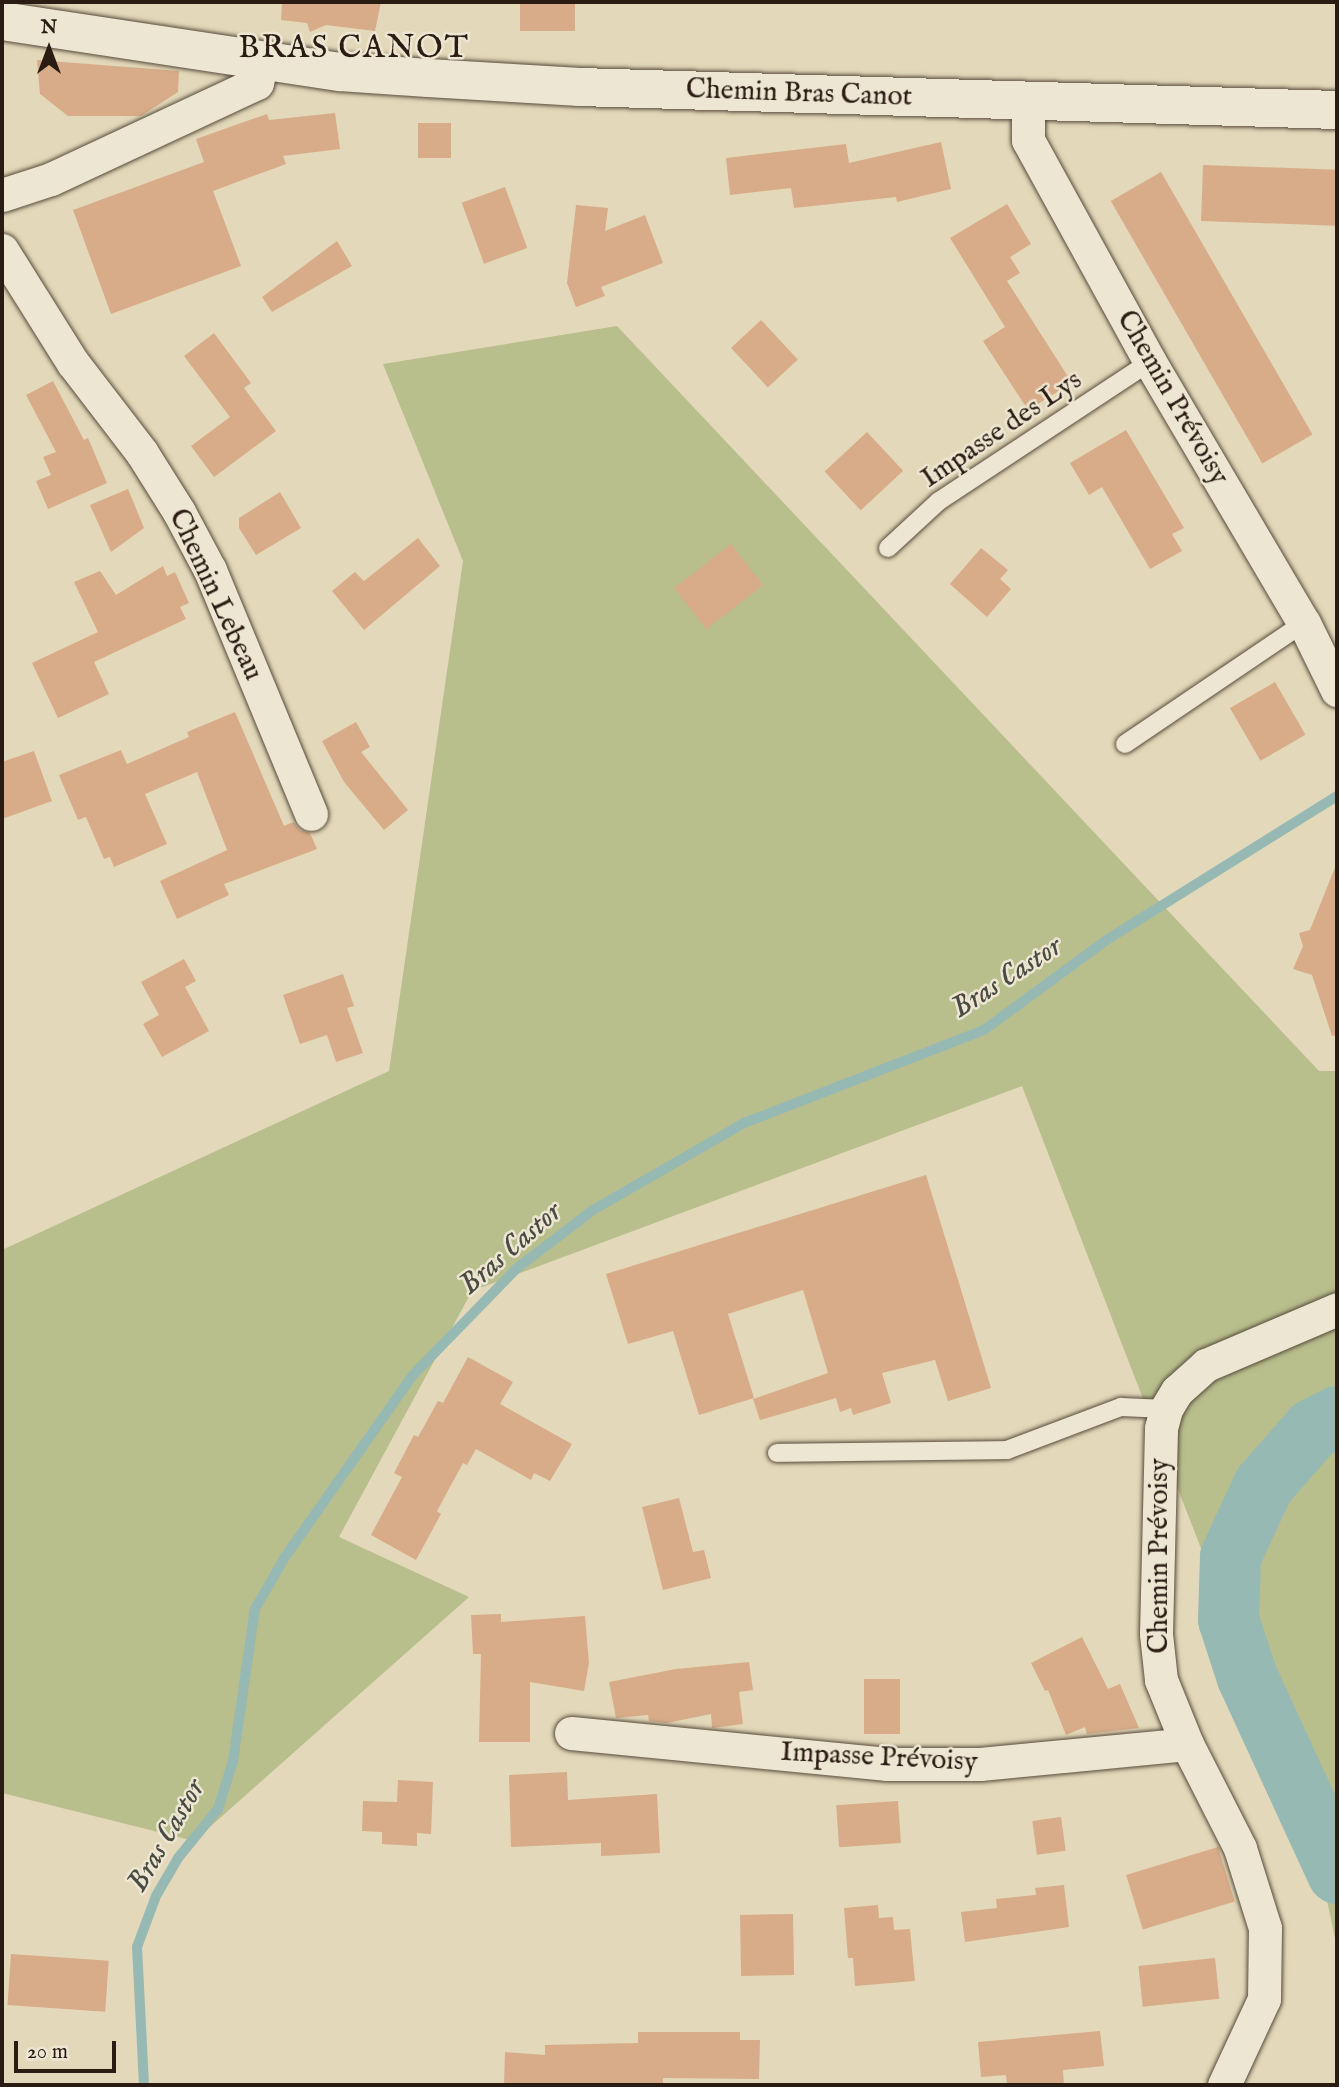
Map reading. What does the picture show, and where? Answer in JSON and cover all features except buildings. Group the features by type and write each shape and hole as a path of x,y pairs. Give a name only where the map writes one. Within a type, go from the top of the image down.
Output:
{"street":[{"name":"Chemin Bras Canot","path":"2,21 340,72 567,87 1337,110"},
{"path":"2,195 51,179 257,83 262,60"},
{"name":"Chemin Prévoisy","path":"1028,100 1028,140 1150,362 1304,624 1337,690"},
{"name":"Chemin Lebeau","path":"2,250 73,363 142,453 179,512 210,570 311,814"},
{"name":"Chemin Prévoisy","path":"1224,2085 1264,1998 1265,1928 1240,1848 1187,1744 1161,1680 1156,1634 1161,1429 1166,1409 1177,1391 1206,1365 1337,1310"},
{"name":"Impasse Prévoisy","path":"571,1733 887,1764 979,1764 1187,1744"}],"lane":[{"name":"Impasse des Lys","path":"888,548 939,501 1150,362"},
{"path":"1125,744 1304,624"},
{"path":"777,1453 1007,1450 1121,1407 1166,1409"}],"green space":[{"path":"617,326 1319,1071 1337,1071 1337,1948 1315,1843 1022,1086 472,1291 339,1537 469,1597 194,1841 2,1793 2,1250 389,1071 463,561 383,364"}],"waterway":[{"name":"Bras Castor","path":"144,2085 137,1947 156,1896 178,1858 218,1809 233,1761 255,1609 285,1557 413,1375 516,1269 593,1210 744,1123 984,1030 1105,941 1337,796"},
{"path":"1337,1416 1312,1429 1263,1485 1230,1556 1228,1619 1247,1677 1337,1873"}],"district":[{"name":"BRAS CANOT","path":"354,49"}]}
